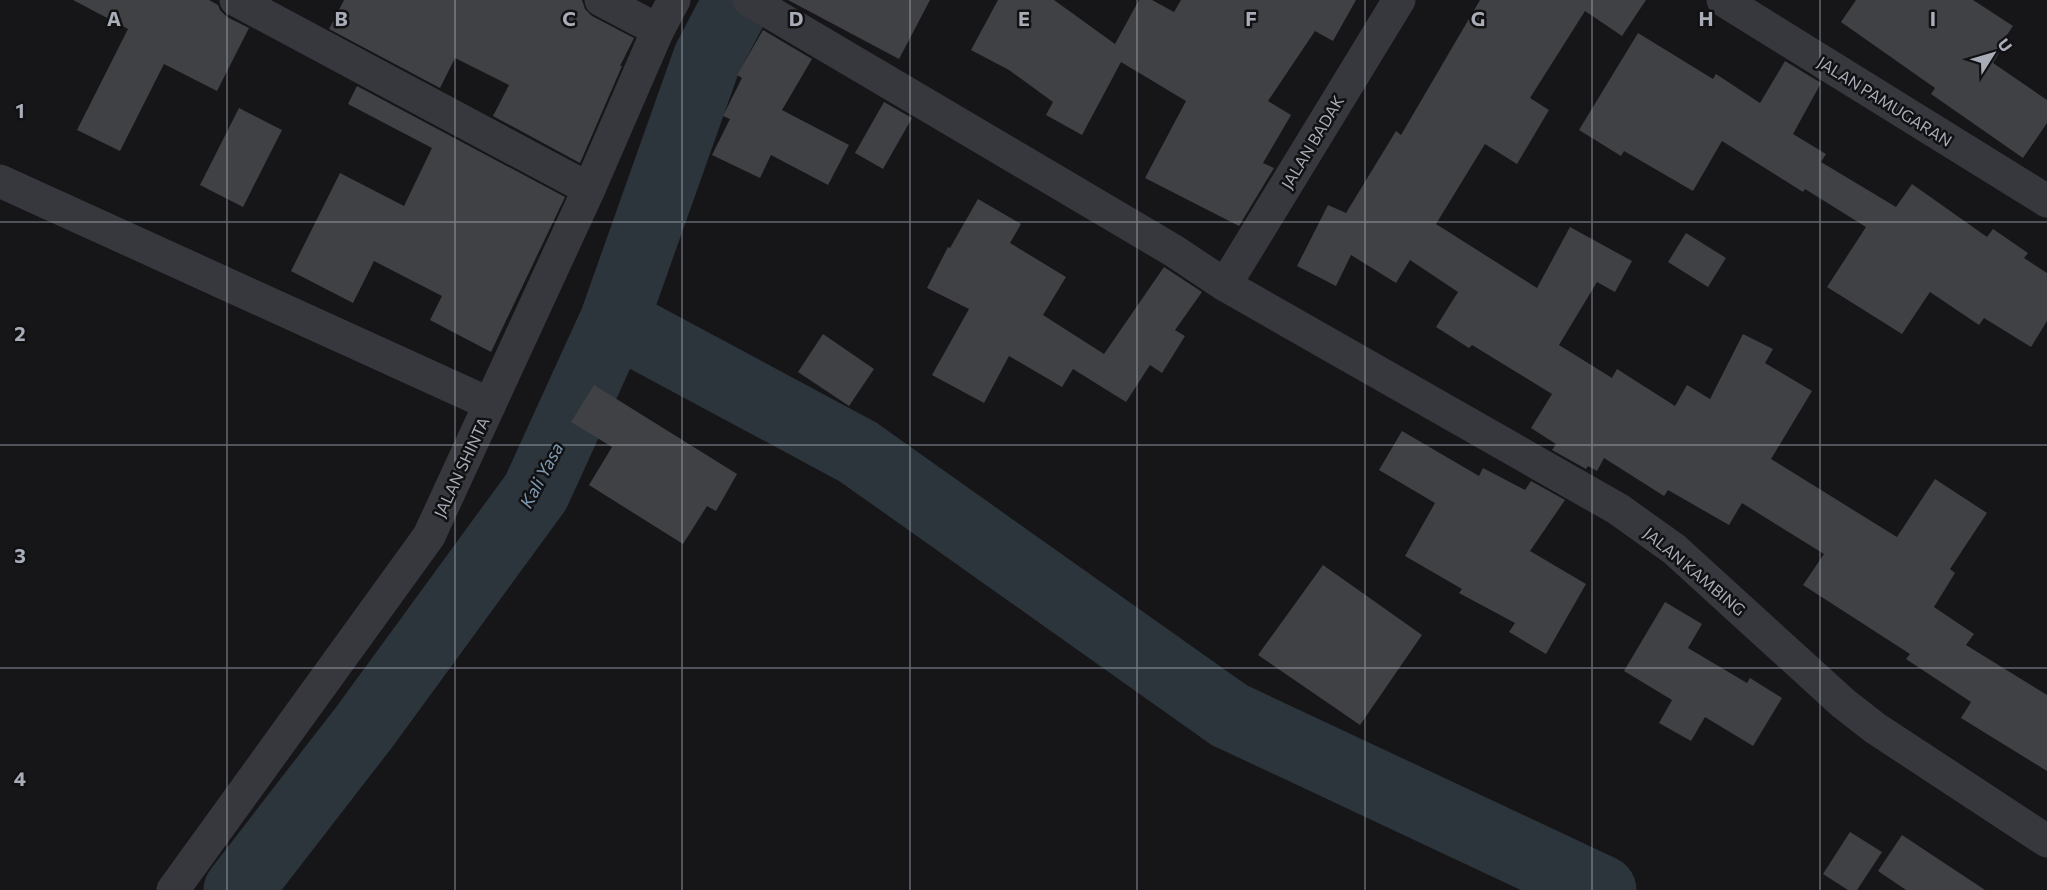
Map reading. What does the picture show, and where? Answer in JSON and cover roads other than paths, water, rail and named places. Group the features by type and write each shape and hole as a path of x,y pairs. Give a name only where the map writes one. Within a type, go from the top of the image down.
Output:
{"street":[{"path":"236,0 589,189"},
{"path":"601,0 658,30"},
{"name":"JALAN SHINTA","path":"173,890 429,536 589,189 658,30 674,0"},
{"name":"JALAN BADAK","path":"1225,285 1399,0"},
{"name":"JALAN PAMUGARAN","path":"1723,0 2047,201"},
{"name":"JALAN KAMBING","path":"758,5 1174,250 1225,285 1618,508 1674,549 1851,710 2047,841"},
{"path":"0,181 490,404"}],"waterway":[{"name":"Kali Yasa","path":"238,890 365,726 536,492 614,321 707,59 738,0"},
{"path":"614,321 858,452 1229,715 1602,890"}]}
